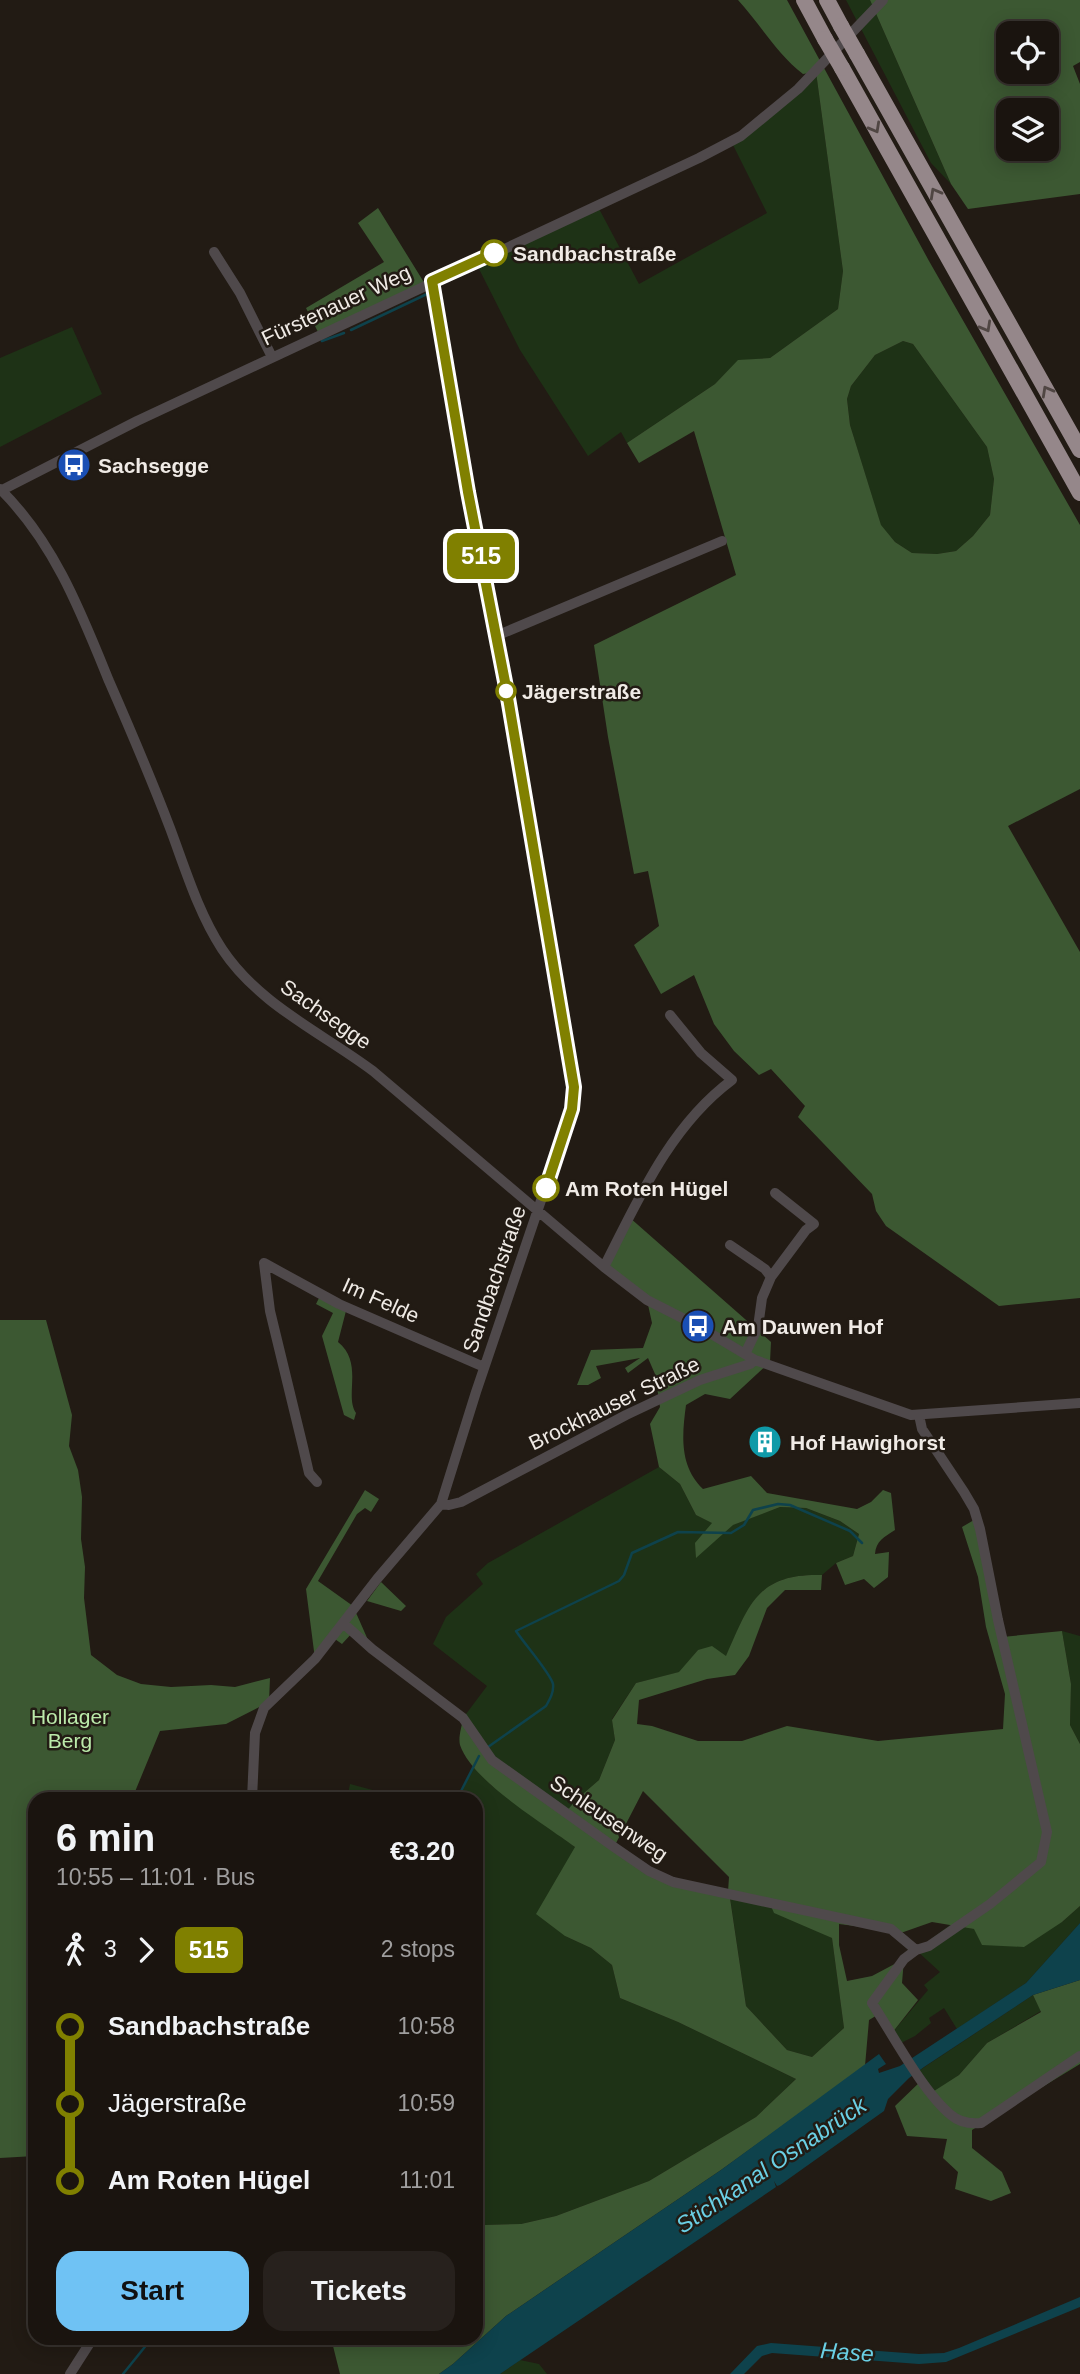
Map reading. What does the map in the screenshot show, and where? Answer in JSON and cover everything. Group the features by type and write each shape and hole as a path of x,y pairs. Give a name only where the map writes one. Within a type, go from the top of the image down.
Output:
{"highway":[{"path":"804,0 1080,493"},
{"path":"827,0 1080,450"}],"street":[{"name":"Fürstenauer Weg","path":"0,490 136,421 732,141 799,89 883,0"},
{"path":"214,252 240,293 272,357"},
{"name":"Sandbachstraße","path":"432,281 574,1087 572,1109 484,1367 441,1504"},
{"name":"Sachsegge","path":"0,490 34,530 65,577 153,785 200,909 210,930 232,962 267,998 292,1018 373,1071 538,1212 647,1300 750,1357"},
{"path":"496,636 722,541"},
{"path":"604,1267 653,1172 680,1133 713,1095 732,1080 701,1053 670,1015"},
{"path":"775,1193 814,1224 801,1236 771,1277 762,1297 750,1357 904,1413 919,1415 1080,1403"},
{"path":"730,1245 765,1269 771,1277"},
{"name":"Im Felde","path":"317,1482 309,1473 271,1311 264,1263 339,1304 484,1367"},
{"name":"Brockhauser Straße","path":"441,1504 461,1502 626,1415 700,1380 750,1364 750,1357"},
{"path":"919,1415 922,1429 969,1501 980,1529 1047,1832 1041,1862 990,1904 929,1946 904,1959 872,2003 931,2094 952,2116 969,2124 981,2123 1080,2056"},
{"path":"252,1792 256,1726 269,1702 303,1672 441,1504"},
{"name":"Schleusenweg","path":"343,1623 372,1649 463,1718 492,1760 649,1871 673,1882 891,1929 916,1951"},
{"path":"904,1959 905,1943"},
{"path":"70,2374 89,2345"}],"green space":[{"path":"738,0 787,0 929,261 1080,525 1080,789 1008,826 1080,952 1080,1298 999,1306 886,1226 876,1211 872,1194 798,1117 805,1106 771,1069 759,1075 734,1051 714,1024 694,975 661,994 634,945 659,926 648,871 634,874 594,645 736,575 694,431 639,463 627,443 715,384 738,360 770,358 838,309 843,271 816,72 803,74 794,66","holes":["903,341 913,344 987,447 994,479 990,515 956,551 937,554 912,553 895,542 881,525 850,425 847,399 851,386 875,355"]},
{"path":"846,0 870,0 951,184 931,163"},
{"path":"870,0 1080,0 1080,62 1073,66 1080,84 1080,194 968,209 951,184"},
{"path":"816,72 843,271 838,309 770,358 738,361 715,384 627,443 621,432 588,456 520,350 475,261 597,205 639,284 767,213 731,141"},
{"path":"378,208 425,284 319,334 306,308 384,262 358,223"},
{"path":"72,327 102,394 0,447 0,358"},
{"path":"903,341 913,344 987,447 994,479 990,515 956,551 937,554 912,553 895,542 881,526 850,425 847,399 851,386 875,355"},
{"path":"629,1217 771,1342 770,1362 730,1399 705,1394 686,1405 684,1450 695,1480 703,1489 751,1476 767,1493 857,1509 871,1502 883,1490 891,1493 895,1530 879,1543 875,1554 889,1552 888,1577 874,1588 864,1579 845,1585 836,1563 853,1556 859,1534 840,1521 806,1508 780,1507 733,1525 696,1558 695,1543 712,1523 696,1515 680,1484 659,1467 650,1424 660,1407 655,1374 648,1358 628,1373 625,1368 640,1358 596,1366 601,1378 588,1385 577,1385 591,1350 643,1348 652,1323 647,1300 604,1267"},
{"path":"321,1294 347,1307 338,1342 346,1350 352,1369 352,1398 356,1413 354,1420 344,1415 322,1336 333,1313 316,1304"},
{"name":"Hollager Berg","path":"0,1320 46,1320 72,1415 69,1446 78,1470 82,1497 84,1598 91,1655 117,1675 141,1684 235,1687 270,1678 269,1702 226,1724 160,1731 135,1792 28,1792 28,2156 0,2158"},
{"path":"659,1467 680,1484 696,1515 713,1523 696,1557 732,1525 780,1507 806,1508 840,1521 859,1534 853,1556 836,1563 822,1575 783,1580 769,1586 758,1596 749,1608 726,1657 698,1650 680,1672 636,1683 612,1719 615,1740 599,1780 577,1799 565,1814 492,1760 463,1718 487,1686 433,1644 446,1617 483,1584 476,1574 488,1563"},
{"path":"365,1490 379,1499 371,1512 365,1508 357,1514 318,1581 353,1606 372,1649 353,1632 342,1644 332,1637 315,1659 306,1589"},
{"path":"974,1520 1002,1637 1062,1631 1071,1684 1070,1725 1080,1744 1080,1906 1062,1922 1024,1947 982,1945 974,1929 932,1922 895,1935 878,1929 839,1924 839,1945 847,1981 872,1976 904,1959 902,1983 918,2000 892,2033 879,2014 869,2020 865,2066 721,2170 506,2316 483,2337 483,2224 521,2224 556,2216 649,2181 756,2117 796,2079 678,2022 620,1998 612,1965 591,1948 565,1936 536,1914 575,1847 510,1801 479,1773 460,1745 463,1718 492,1760 565,1813 599,1780 615,1740 612,1720 636,1683 679,1672 698,1650 712,1646 726,1656 749,1607 769,1586 800,1576 822,1575 821,1590 785,1590 767,1608 749,1656 735,1675 707,1679 639,1700 637,1724 652,1726 698,1741 742,1741 787,1726 878,1741 1003,1729 1005,1694 986,1627 978,1577 962,1527","holes":["643,1791 729,1877 728,1892 666,1876 614,1847","730,1898 771,1906 774,1913 832,1938 844,2028 812,2057 787,2050 746,2006"]},
{"path":"381,1582 406,1606 401,1611 367,1601"},
{"path":"1062,1631 1080,1636 1080,1744 1070,1725 1071,1684"},
{"path":"475,1766 491,1785 575,1847 565,1936 591,1948 612,1965 620,1998 678,2022 796,2079 756,2117 649,2181 556,2216 521,2224 484,2225 483,1792 462,1792"},
{"path":"350,1784 380,1792 348,1792"},
{"path":"730,1897 772,1906 832,1938 844,2028 812,2057 787,2050 746,2006"},
{"path":"1080,1906 1080,1923 1026,1983 957,2029 944,2008 929,2018 931,2023 915,2036 899,2044 892,2033 928,1990 924,1985 940,1972 916,1950 950,1925 974,1929 1062,1922"},
{"path":"1080,1980 1080,2064 972,2130 972,2148 1002,2172 1011,2193 991,2201 955,2189 958,2172 943,2158 947,2139 907,2136 895,2106 922,2080 931,2093 959,2075 987,2043 1041,2012 1033,1995"},
{"path":"1033,1995 1041,2011 987,2043 959,2075 931,2094 917,2072"},
{"path":"333,2345 474,2345 439,2374 340,2374"},
{"path":"520,2360 539,2364 547,2374 500,2374"}],"water":[{"name":"Stichkanal Osnabrück","path":"1080,1923 1080,1980 1033,1995 924,2067 888,2099 884,2111 780,2185 777,2186 774,2181 776,2187 500,2374 439,2374 474,2345 483,2345 483,2337 506,2316 721,2170 879,2054 886,2064 878,2069 879,2073 900,2066 1026,1983"},
{"name":"Hase","path":"1080,2297 1080,2307 946,2362 919,2364 772,2353 762,2356 744,2374 730,2374 757,2346 771,2343 919,2354 944,2353"}],"waterway":[{"path":"351,330 427,294"},
{"path":"322,341 344,333"},
{"path":"488,1747 546,1706 552,1693 551,1679 516,1631 619,1581 632,1553 678,1532 731,1533 744,1525 753,1510 778,1504 790,1505 850,1531 862,1543"},
{"path":"461,1792 479,1756"},
{"path":"123,2374 146,2345"}],"bus line":[{"name":"515","path":"494,253 432,281 468,492 507,692 574,1087 572,1109 546,1188"}],"place":[{"name":"Sandbachstraße","path":"494,253"},
{"name":"Sachsegge","path":"74,465"},
{"name":"Jägerstraße","path":"506,691"},
{"name":"Am Roten Hügel","path":"546,1188"},
{"name":"Am Dauwen Hof","path":"698,1326"},
{"name":"Hof Hawighorst","path":"765,1442"}]}
